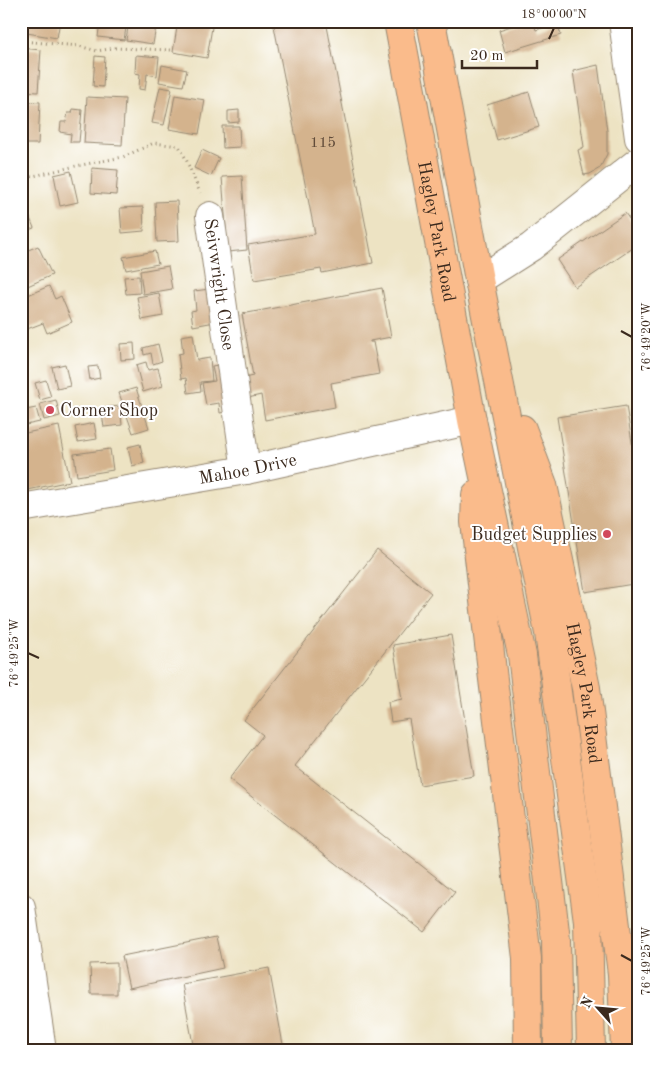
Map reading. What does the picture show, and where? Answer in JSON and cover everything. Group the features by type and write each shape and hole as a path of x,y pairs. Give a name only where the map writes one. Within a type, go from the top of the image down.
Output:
{"main road":[{"name":"Hagley Park Road","path":"398,21 474,430 522,654 556,940 558,1050"},
{"name":"Hagley Park Road","path":"431,21 492,348 551,643 588,921 590,1050"},
{"name":"Hagley Park Road","path":"492,348 543,485 586,688 622,974 625,1050"},
{"name":"Hagley Park Road","path":"474,430 475,522 527,958 528,1050"}],"street":[{"path":"623,21 639,138"},
{"path":"479,280 531,247 639,161"},
{"name":"Seivwright Close","path":"210,216 246,470"},
{"name":"Mahoe Drive","path":"21,508 474,430"},
{"path":"21,908 42,1050"}],"path":[{"path":"21,41 78,46 97,51 115,48 171,50"},
{"name":"Seivwright Close","path":"21,179 123,157 154,143 179,146 210,216"}],"building":[{"path":"21,21 60,21 57,38 21,32"},
{"path":"100,21 127,21 124,40 98,37"},
{"path":"129,21 157,21 153,44 126,40"},
{"path":"178,21 213,21 207,58 173,52"},
{"path":"273,21 326,21 373,263 322,273 321,269 254,280 248,245 315,234"},
{"path":"527,21 533,21 536,30 557,23 561,35 505,52 499,30"},
{"path":"21,48 41,50 38,92 21,91"},
{"path":"136,55 159,57 157,76 147,74 145,90 139,89 140,74 135,73"},
{"path":"95,56 105,57 103,87 93,86"},
{"path":"162,65 187,70 183,86 159,82"},
{"path":"598,65 607,131 607,154 600,168 584,175 578,150 584,147 573,71"},
{"path":"160,87 172,89 164,125 152,123"},
{"path":"529,92 539,127 497,140 487,105"},
{"path":"175,95 205,100 199,134 169,129"},
{"path":"87,97 125,99 122,145 84,143"},
{"path":"21,101 40,102 38,144 21,144"},
{"path":"73,109 82,110 79,142 70,142 71,134 60,132 61,122 66,122 68,113 72,113"},
{"path":"239,110 239,122 228,123 228,111"},
{"path":"222,126 239,126 240,147 223,148"},
{"path":"202,150 219,158 211,176 194,168"},
{"path":"92,168 118,170 116,195 91,193"},
{"path":"71,171 78,202 60,206 54,175"},
{"path":"242,176 247,250 228,252 222,177"},
{"path":"21,196 34,228 21,233"},
{"path":"177,201 179,241 157,242 155,202"},
{"path":"143,207 144,231 122,233 120,208"},
{"path":"625,213 639,233 639,244 575,287 557,260"},
{"path":"38,246 52,275 21,289 21,253"},
{"path":"155,251 158,264 126,270 123,257"},
{"path":"168,266 172,289 143,294 140,271"},
{"path":"139,276 140,293 126,294 124,277"},
{"path":"49,286 55,299 61,296 72,322 47,333 43,323 27,329 21,315 21,298"},
{"path":"382,288 391,337 370,341 373,342 379,374 331,383 335,407 265,420 261,395 248,398 244,378 253,376 242,314"},
{"path":"210,289 215,322 193,326 191,311 196,310 194,291"},
{"path":"159,293 163,316 142,320 137,297"},
{"path":"193,334 197,360 210,358 212,381 200,382 201,391 188,393 186,378 181,379 178,354 183,353 181,336"},
{"path":"134,343 135,359 121,360 120,344"},
{"path":"158,344 162,361 153,364 151,353 144,355 143,348"},
{"path":"146,362 148,370 158,368 163,386 143,392 136,365"},
{"path":"228,363 236,410 220,413 219,403 206,405 202,383 215,381 212,366"},
{"path":"65,364 70,386 57,389 52,367"},
{"path":"98,366 100,378 90,380 88,367"},
{"path":"46,380 51,397 40,400 35,383"},
{"path":"136,388 149,428 133,433 119,393"},
{"name":"Corner Shop","path":"56,400 60,416 44,420 40,404"},
{"path":"120,406 122,425 104,427 101,408"},
{"name":"Budget Supplies","path":"626,406 639,484 639,583 585,592 557,417"},
{"path":"36,408 40,422 21,426 21,411"},
{"path":"94,423 97,439 78,442 75,427"},
{"path":"59,426 70,481 28,490 21,454 21,434"},
{"path":"140,444 144,463 132,466 128,447"},
{"path":"110,449 113,470 77,476 74,454"},
{"path":"377,550 431,593 295,766 455,892 424,932 229,779 263,735 244,720"},
{"path":"451,635 474,776 420,785 409,719 391,722 388,702 402,699 393,645"},
{"path":"216,937 223,968 129,988 122,956"},
{"path":"117,963 117,994 91,994 90,964"},
{"path":"269,968 284,1050 194,1050 182,984"}],"place":[{"name":"Corner Shop","path":"50,410"},
{"name":"Budget Supplies","path":"607,534"}]}
